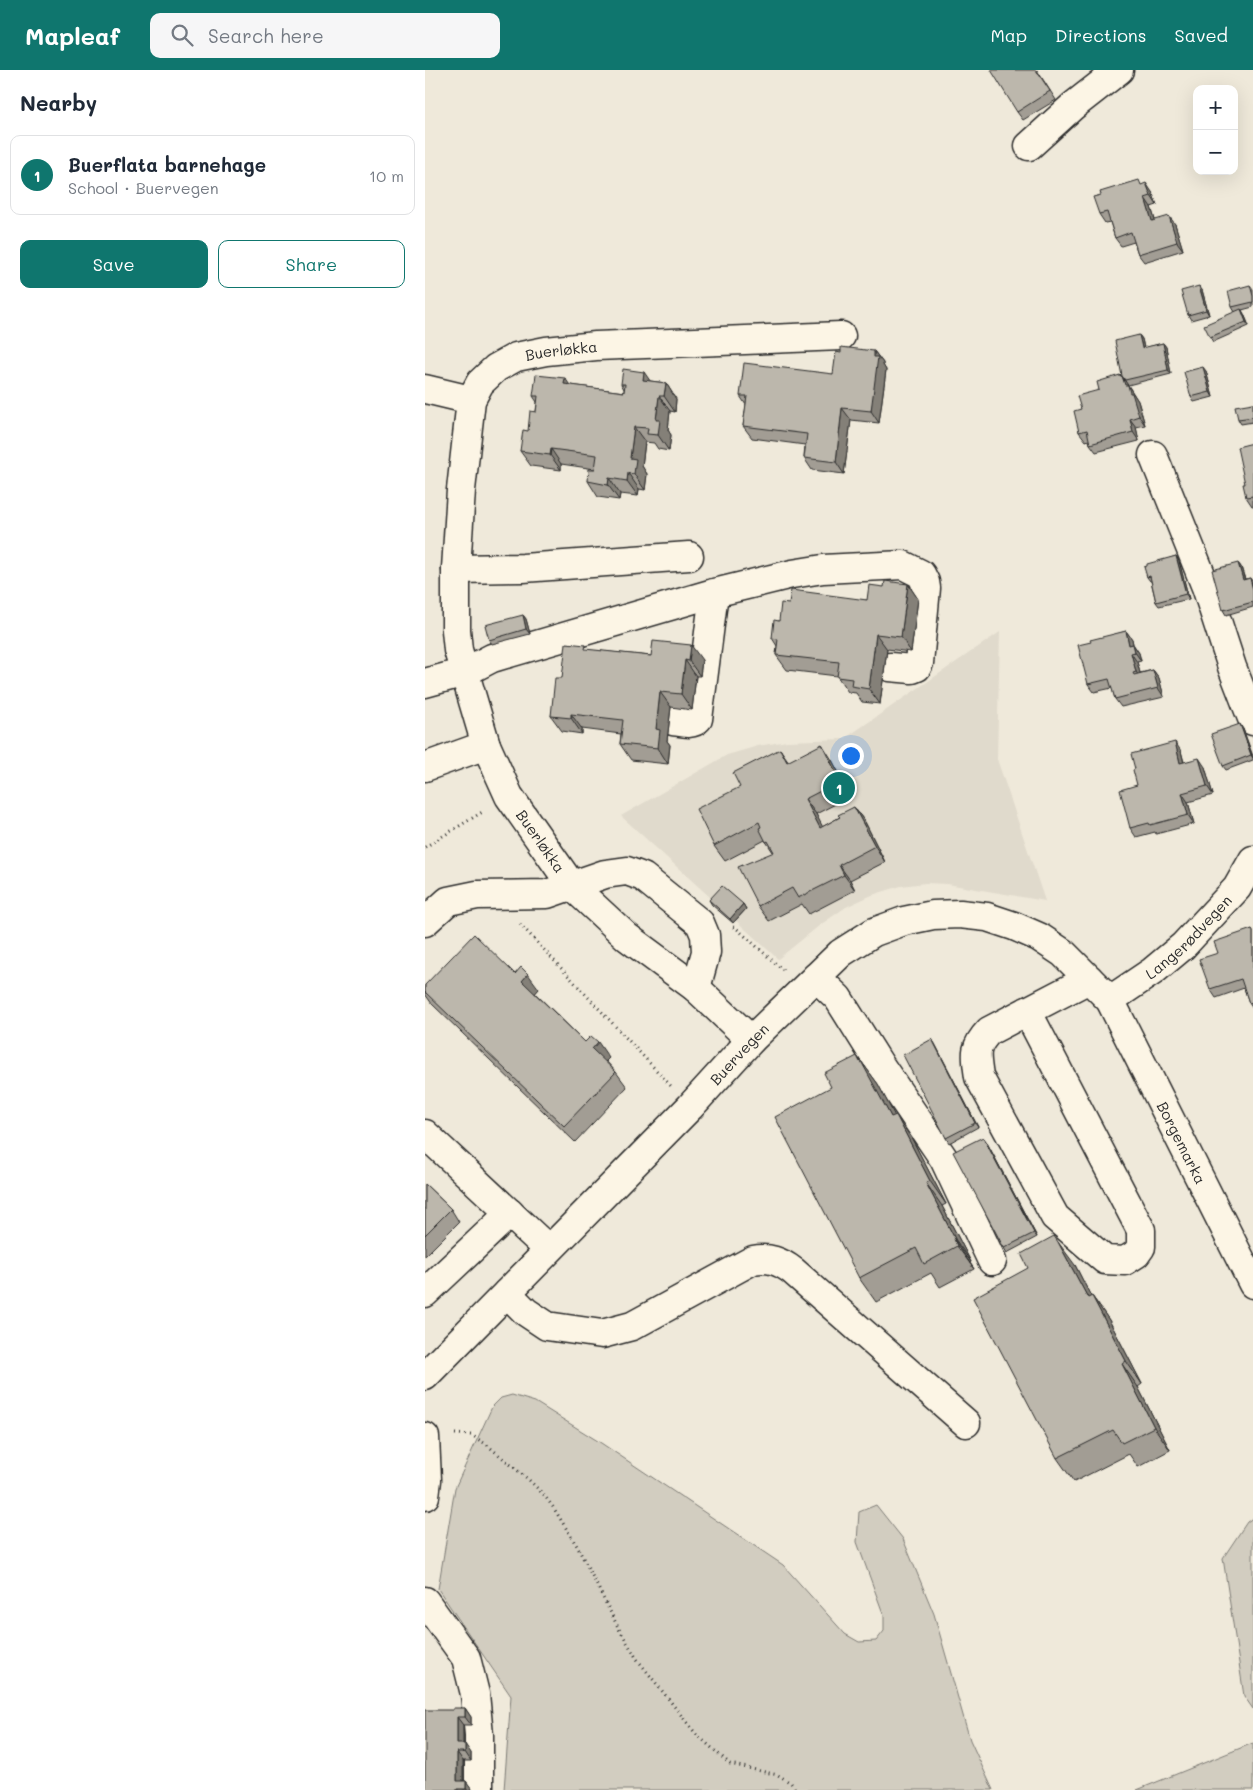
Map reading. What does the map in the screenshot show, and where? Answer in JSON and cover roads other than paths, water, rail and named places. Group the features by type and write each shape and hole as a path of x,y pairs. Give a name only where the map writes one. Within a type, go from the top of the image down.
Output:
{"street":[{"path":"1029,146 1073,106 1119,70"},
{"name":"Buerløkka","path":"751,1040 696,988 627,937 573,886 509,796 486,745 458,650 456,630 456,570 461,490 471,400 480,383 496,368 516,357 546,351 596,346 841,336"},
{"path":"425,389 471,400"},
{"path":"1153,455 1206,587 1232,667 1253,721"},
{"path":"456,570 523,568 689,556"},
{"path":"425,683 465,672 492,658 715,593 792,574 823,569 903,565 921,574 926,588 919,663 917,667 912,669 889,667"},
{"path":"673,721 689,723 695,722 698,719 715,593"},
{"path":"425,767 486,745"},
{"name":"Langerødvegen","path":"1110,1000 1153,971 1183,946 1237,888 1253,860"},
{"path":"425,922 448,901 477,895 547,894 605,874 627,871 643,877 700,923 705,935 706,952 696,988"},
{"name":"Buervegen","path":"425,1376 548,1249 690,1107 751,1040 841,953 874,932 933,915 960,914 987,917 1039,937 1063,953 1110,1000"},
{"path":"816,977 837,998 943,1159 992,1261"},
{"path":"1027,1011 1141,1230 1141,1247 1136,1254 1125,1261 1105,1260 1055,1217 979,1077 976,1056 979,1042 989,1031 1027,1011 1089,979"},
{"name":"Borgemarka","path":"1110,1000 1253,1284"},
{"path":"425,1134 548,1249"},
{"path":"425,1293 510,1213"},
{"path":"507,1293 526,1312 547,1326 602,1334 633,1326 753,1260 765,1258 782,1263 793,1271 965,1423"},
{"path":"425,1496 427,1480 426,1439"},
{"path":"425,1601 466,1658 475,1694 479,1735 479,1790"}],"place":[{"name":"Buerflata barnehage","path":"839,788"}]}
